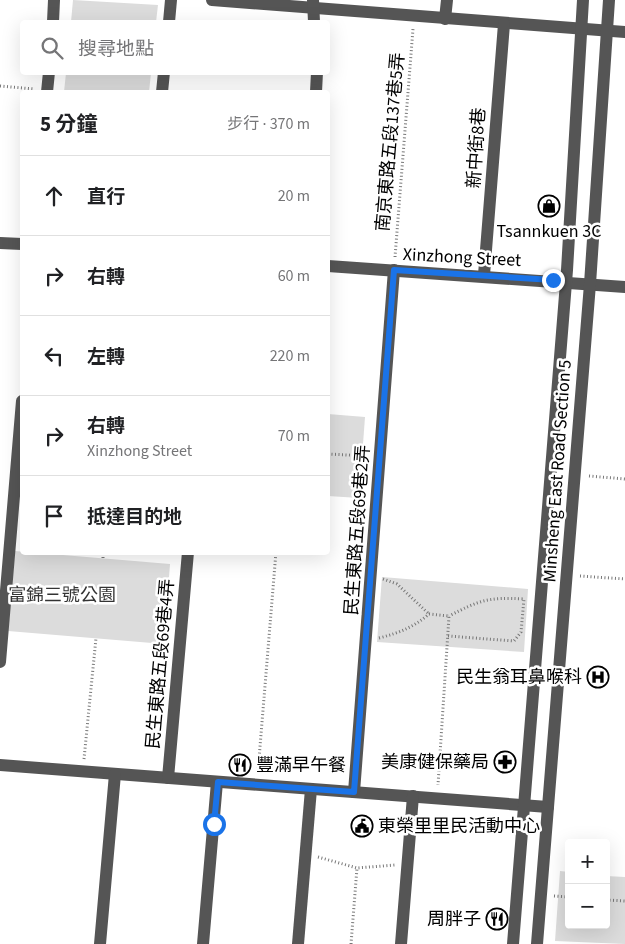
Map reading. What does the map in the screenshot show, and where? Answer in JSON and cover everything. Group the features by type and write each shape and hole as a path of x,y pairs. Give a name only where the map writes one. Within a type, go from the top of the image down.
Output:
{"street":[{"path":"53,20 54,0"},
{"path":"169,20 171,0"},
{"path":"212,0 313,4 445,19 625,32"},
{"path":"445,19 447,0"},
{"name":"Minsheng East Road Section 5","path":"513,944 565,281 583,0"},
{"name":"Minsheng East Road Section 5","path":"538,944 590,284 609,0"},
{"path":"313,4 314,20"},
{"name":"新中街8巷","path":"484,275 504,24"},
{"path":"47,90 48,75"},
{"path":"162,90 164,75"},
{"path":"316,90 317,75"},
{"path":"0,243 20,244"},
{"name":"Xinzhong Street","path":"330,266 484,275 625,287"},
{"name":"民生東路五段69巷2弄","path":"354,792 394,270"},
{"path":"0,662 20,425"},
{"name":"民生東路五段69巷4弄","path":"168,778 188,555"},
{"path":"0,765 548,807"},
{"path":"100,944 115,774"},
{"path":"202,944 218,782"},
{"path":"298,944 312,789"},
{"path":"401,944 413,796"}],"path":[{"name":"南京東路五段137巷5弄","path":"394,270 414,16"},
{"path":"0,86 38,90"},
{"path":"330,454 380,457"},
{"path":"589,476 625,479"},
{"path":"257,785 276,555"},
{"path":"371,576 397,584 430,614 449,616 471,604 494,597 524,599 521,632 514,641 448,636"},
{"path":"580,576 625,579"},
{"path":"366,640 416,626 430,614"},
{"path":"437,798 449,616"},
{"path":"82,772 96,638"},
{"path":"305,855 317,856 357,868 408,864"},
{"path":"351,944 357,868"},
{"path":"553,896 565,897"},
{"path":"610,900 625,901"}],"green space":[{"path":"73,0 158,5 156,20 71,20"},
{"path":"66,75 151,75 149,90 64,90"},
{"path":"330,414 365,417 359,498 330,496"},
{"name":"富錦三號公園","path":"15,551 20,551 20,555 63,555 170,564 164,644 8,631"},
{"path":"382,577 528,589 524,652 377,642"},
{"path":"560,871 565,872 565,929 610,929 610,876 625,877 625,944 555,941"}],"place":[{"name":"Tsannkuen 3C","path":"549,206"},
{"name":"民生翁耳鼻喉科","path":"598,677"},
{"name":"美康健保藥局","path":"505,762"},
{"name":"豐滿早午餐","path":"240,765"},
{"name":"東榮里里民活動中心","path":"362,826"},
{"name":"周胖子","path":"497,919"}],"route":[{"path":"214,824 218,782 354,792 394,270 553,280"}]}
